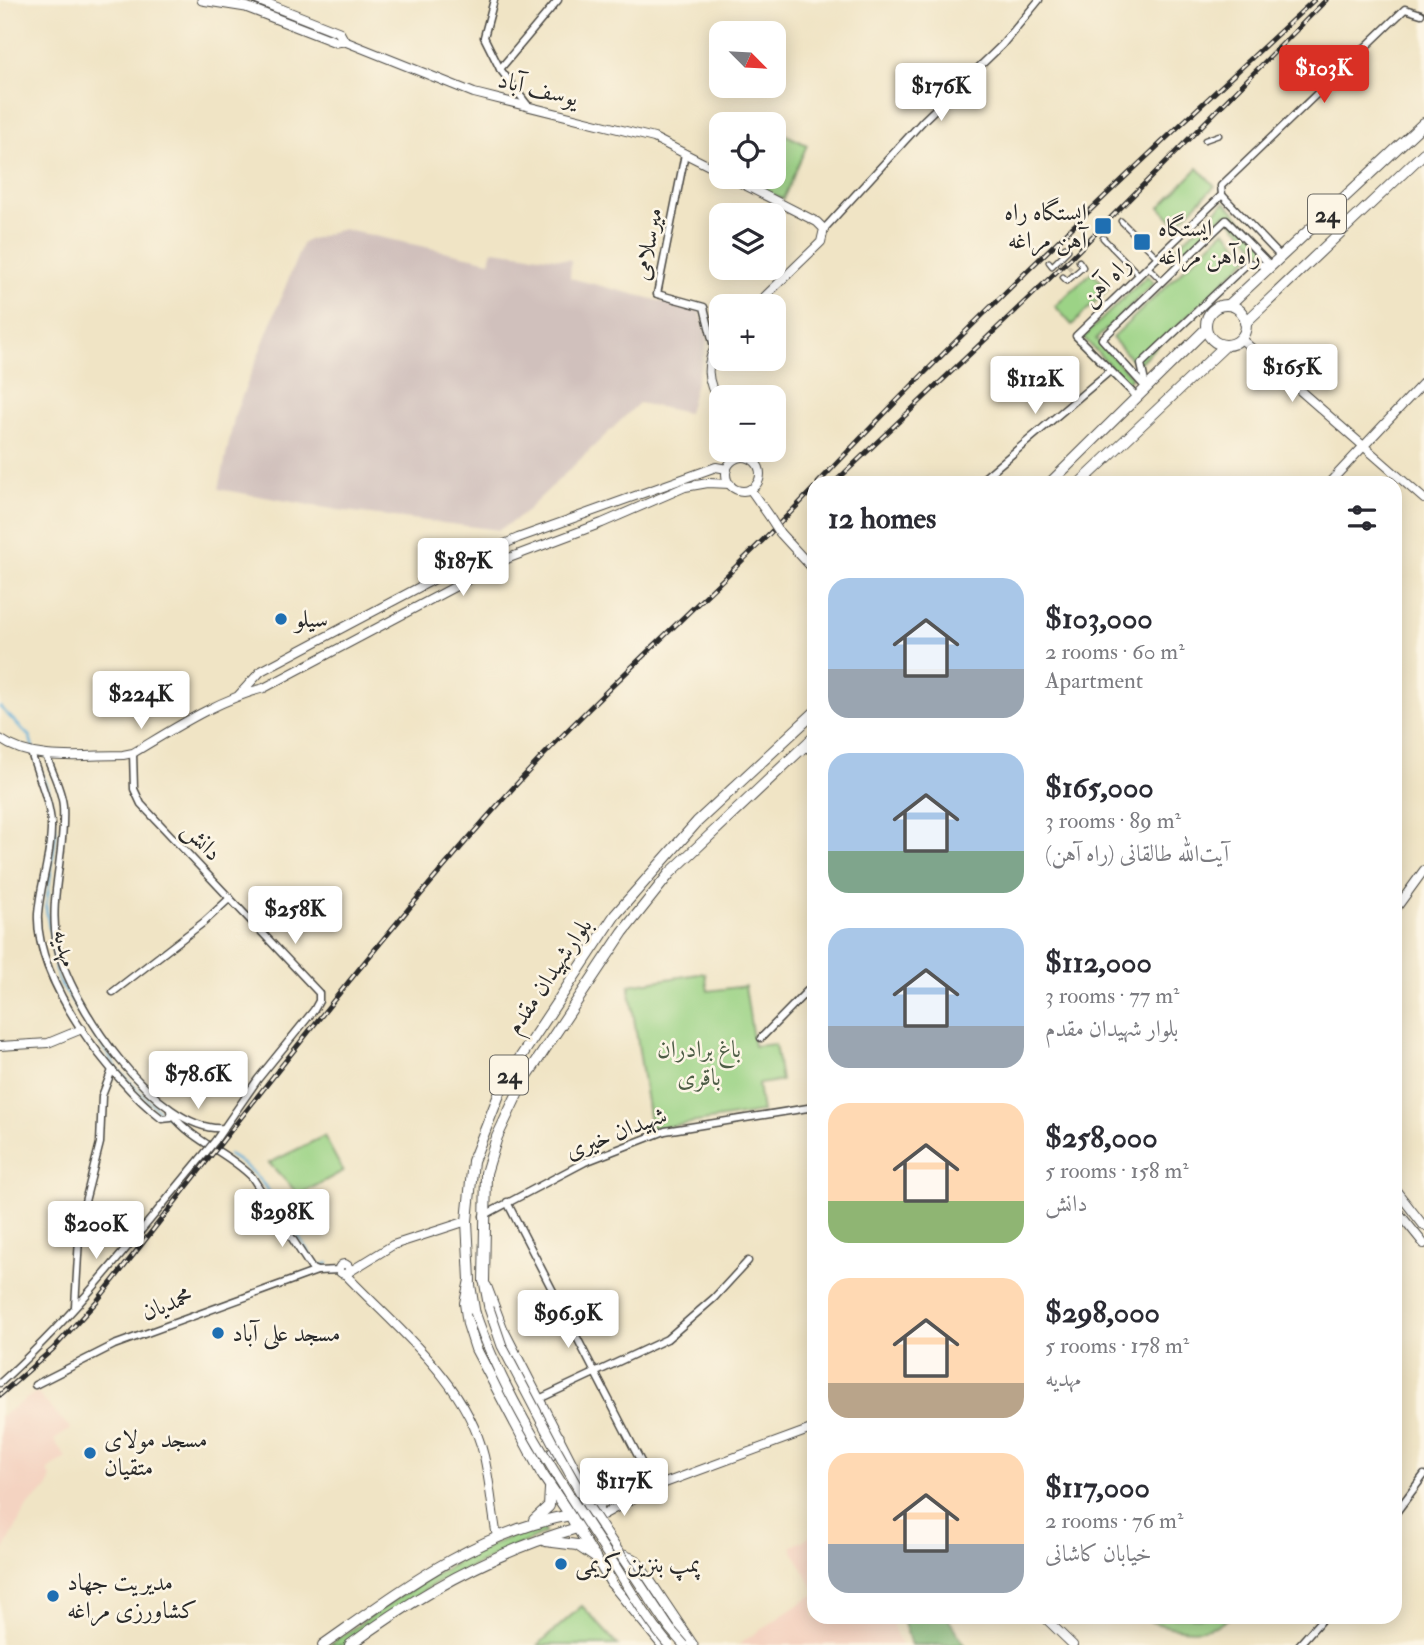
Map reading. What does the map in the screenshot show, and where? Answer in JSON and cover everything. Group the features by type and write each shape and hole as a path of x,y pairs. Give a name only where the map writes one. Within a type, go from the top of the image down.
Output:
{"main road":[{"path":"202,0 246,7 336,42 344,41 339,32 258,0"},
{"name":"24","path":"1056,476 1206,329 1212,310 1229,305 1424,123"},
{"name":"24","path":"1240,338 1245,323 1424,153"},
{"path":"1229,305 1239,309 1245,323"},
{"path":"1206,329 1215,342 1226,345"},
{"path":"1087,476 1226,345 1240,338"},
{"name":"بلوارشهیدان مقدم","path":"570,1516 550,1489 475,1349 465,1303 470,1280 467,1221 473,1161 489,1114 504,1082 604,930 638,887 697,822 807,720"},
{"name":"بلوارشهیدان مقدم","path":"484,1281 483,1216 486,1173 509,1108 548,1043 623,932 672,871 807,743"},
{"path":"470,1280 475,1312 490,1352 552,1466 580,1513 669,1645"},
{"path":"484,1281 489,1308 502,1346 556,1449 588,1506 670,1629 684,1645"},
{"path":"531,1454 549,1457 556,1449 559,1437"},
{"path":"524,1527 549,1506 550,1489"},
{"path":"323,1645 425,1573 497,1537 540,1521 570,1516 582,1507 594,1505"},
{"name":"24","path":"594,1505 600,1511 599,1517"},
{"name":"24","path":"570,1516 577,1528"},
{"path":"350,1645 442,1583 527,1543 577,1528 599,1517"},
{"path":"540,1521 546,1523 549,1530 541,1538"},
{"path":"577,1528 611,1583 662,1645"},
{"path":"527,1543 568,1543 577,1545 595,1557"},
{"path":"611,1583 607,1571 612,1559 624,1555 636,1560 693,1645"}],"street":[{"path":"494,0 484,37 500,69 529,107"},
{"path":"500,69 558,0"},
{"path":"767,294 821,242 824,229 923,121 1002,46 1039,0"},
{"name":"راه آهن","path":"1137,397 1076,336 1222,195 1221,186 1405,9 1421,14"},
{"name":"یوسف آباد","path":"344,41 474,93 628,130 709,166"},
{"path":"1205,140 1219,135"},
{"name":"میرسلامی","path":"685,154 657,295 704,307 709,328"},
{"path":"752,189 817,222 824,229"},
{"path":"1222,195 1280,257"},
{"path":"1121,220 1158,258"},
{"name":"راه آهن","path":"1146,388 1102,339 1226,220 1271,266"},
{"path":"1103,238 1139,275"},
{"path":"1049,262 1052,266 1068,250 1065,247"},
{"path":"1063,277 1067,281 1083,267 1079,261"},
{"path":"1146,388 1141,364 1248,262 1271,266"},
{"path":"1147,267 1162,281"},
{"path":"1240,338 1396,476"},
{"path":"709,364 707,370 710,385"},
{"path":"986,476 1110,371"},
{"path":"1336,476 1424,382"},
{"path":"730,484 727,469 731,462"},
{"path":"0,739 16,749 46,755 133,753 239,695 264,688 521,553 602,523 656,493 708,483 730,484 738,490 750,489 757,483 760,471 755,462"},
{"path":"239,695 261,671 518,538 656,493 716,467 727,469"},
{"path":"1402,481 1424,499"},
{"path":"750,489 780,533 807,562"},
{"path":"518,538 521,553"},
{"path":"803,747 807,749"},
{"name":"مهدیه","path":"33,752 51,823 38,915 40,935 54,984 112,1070 162,1119 169,1119 171,1112"},
{"name":"دانش","path":"0,1383 44,1344 206,1152 319,1001 315,986 141,804 134,789 133,753"},
{"path":"46,755 63,803 54,914 57,943 66,979 130,1073 194,1136 241,1166 252,1177 277,1211 302,1257 317,1271 345,1270 393,1245 467,1221"},
{"path":"1402,900 1424,870"},
{"path":"113,992 204,922 230,898"},
{"path":"761,1038 807,992"},
{"path":"0,1046 48,1043 94,1021"},
{"path":"74,1309 80,1221 100,1143 102,1096 112,1070"},
{"name":"شهیدان خیری","path":"483,1216 585,1162 665,1132 807,1108"},
{"path":"171,1112 205,1128 224,1128"},
{"path":"1402,1198 1424,1226"},
{"path":"507,1202 654,1487"},
{"path":"1402,1217 1424,1244"},
{"path":"539,1399 667,1339 714,1298 748,1261"},
{"path":"345,1270 437,1368 461,1402 484,1455 497,1537"},
{"name":"محمدیان","path":"35,1385 114,1345 317,1271"},
{"name":"24","path":"484,1281 503,1328 594,1505"},
{"path":"599,1517 633,1496 654,1487 807,1431"},
{"path":"1402,1505 1424,1475"},
{"path":"594,1505 633,1496"},
{"path":"1051,1624 1073,1645"},
{"path":"1299,1645 1318,1624"}],"shaded area":[{"path":"342,229 490,261 493,250 571,260 570,278 700,311 708,338 688,413 639,403 521,516 499,530 338,510 219,489 235,414 303,242"},
{"path":"36,1392 71,1429 54,1440 66,1458 47,1471 51,1477 47,1489 27,1506 4,1550 0,1542 0,1417"},
{"path":"807,1538 807,1577 791,1547"},
{"path":"807,1599 807,1624 892,1624 901,1645 738,1645"}],"green space":[{"path":"786,135 807,145 783,199 760,189 786,189"},
{"path":"1198,168 1215,186 1176,224 1160,207"},
{"path":"1225,202 1267,246 1261,252 1225,214 1174,262 1168,255"},
{"path":"1225,230 1250,256 1137,365 1112,338"},
{"path":"1092,272 1108,289 1072,325 1055,306"},
{"path":"1147,276 1154,283 1096,339 1132,377 1126,383 1083,337"},
{"name":"باغ برادران باقری","path":"705,973 708,991 745,986 754,1046 775,1044 781,1081 758,1084 762,1112 651,1129 629,985"},
{"path":"324,1136 343,1171 299,1195 269,1163"},
{"path":"542,1525 545,1533 434,1584 346,1645 329,1645 431,1577 485,1548"},
{"path":"582,1606 618,1645 538,1645"},
{"path":"904,1624 952,1624 965,1645 911,1645"},
{"path":"1158,1624 1220,1624 1197,1630"}],"waterway":[{"path":"0,707 30,737 34,752"},
{"path":"39,768 48,789 56,832 46,908 58,980 118,1070 160,1112 176,1122"},
{"path":"229,1155 244,1165 268,1189 315,1262 322,1266 328,1263"}],"tunnel":[{"path":"1060,256 1074,273"}],"railway":[{"path":"825,476 1000,298 1314,0"},
{"path":"841,476 1071,258 1326,0"},
{"path":"0,1395 53,1349 97,1301 348,983 505,797 580,718 807,495"}],"place":[{"name":"ایستگاه راه آهن مراغه","path":"1103,226"},
{"name":"ایستگاه راه‌آهن مراغه","path":"1142,242"},
{"name":"سیلو","path":"281,619"},
{"name":"مسجد علی آباد","path":"218,1333"},
{"name":"مسجد مولای متقیان","path":"90,1453"},
{"name":"پمپ بنزین کریمی","path":"561,1564"},
{"name":"مدیریت جهاد کشاورزی مراغه","path":"53,1596"}]}
